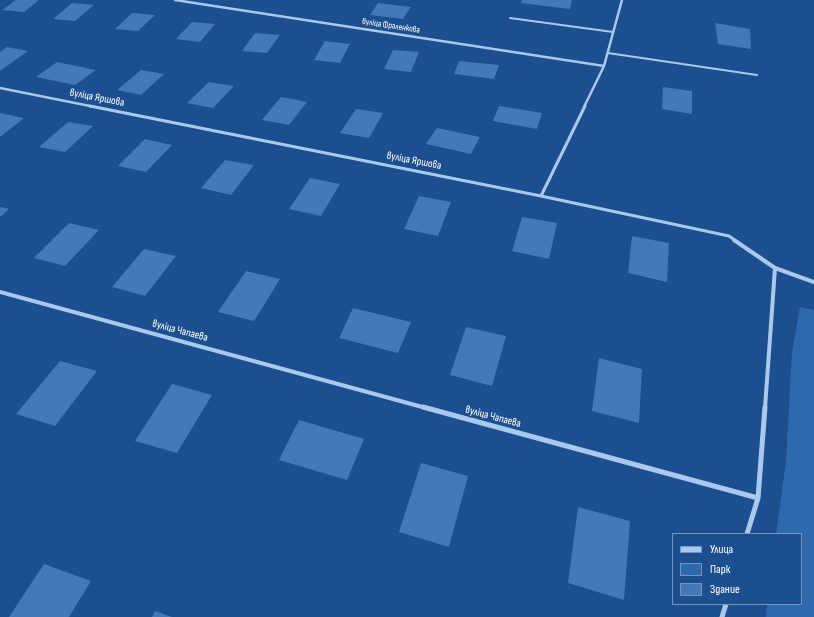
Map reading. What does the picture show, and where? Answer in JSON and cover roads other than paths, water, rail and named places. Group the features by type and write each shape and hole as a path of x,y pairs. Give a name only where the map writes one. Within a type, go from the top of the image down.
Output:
{"street":[{"name":"вуліца Фраленкова","path":"175,0 604,66"},
{"path":"541,196 604,66 622,0"},
{"name":"вуліца Яршова","path":"0,88 541,196 729,236 775,268 814,282"},
{"path":"747,533 758,498 775,268"},
{"name":"вуліца Чапаева","path":"0,292 758,498"},
{"path":"722,617 726,605"}],"lane":[{"path":"510,18 614,32"},
{"path":"608,53 757,75"}]}
